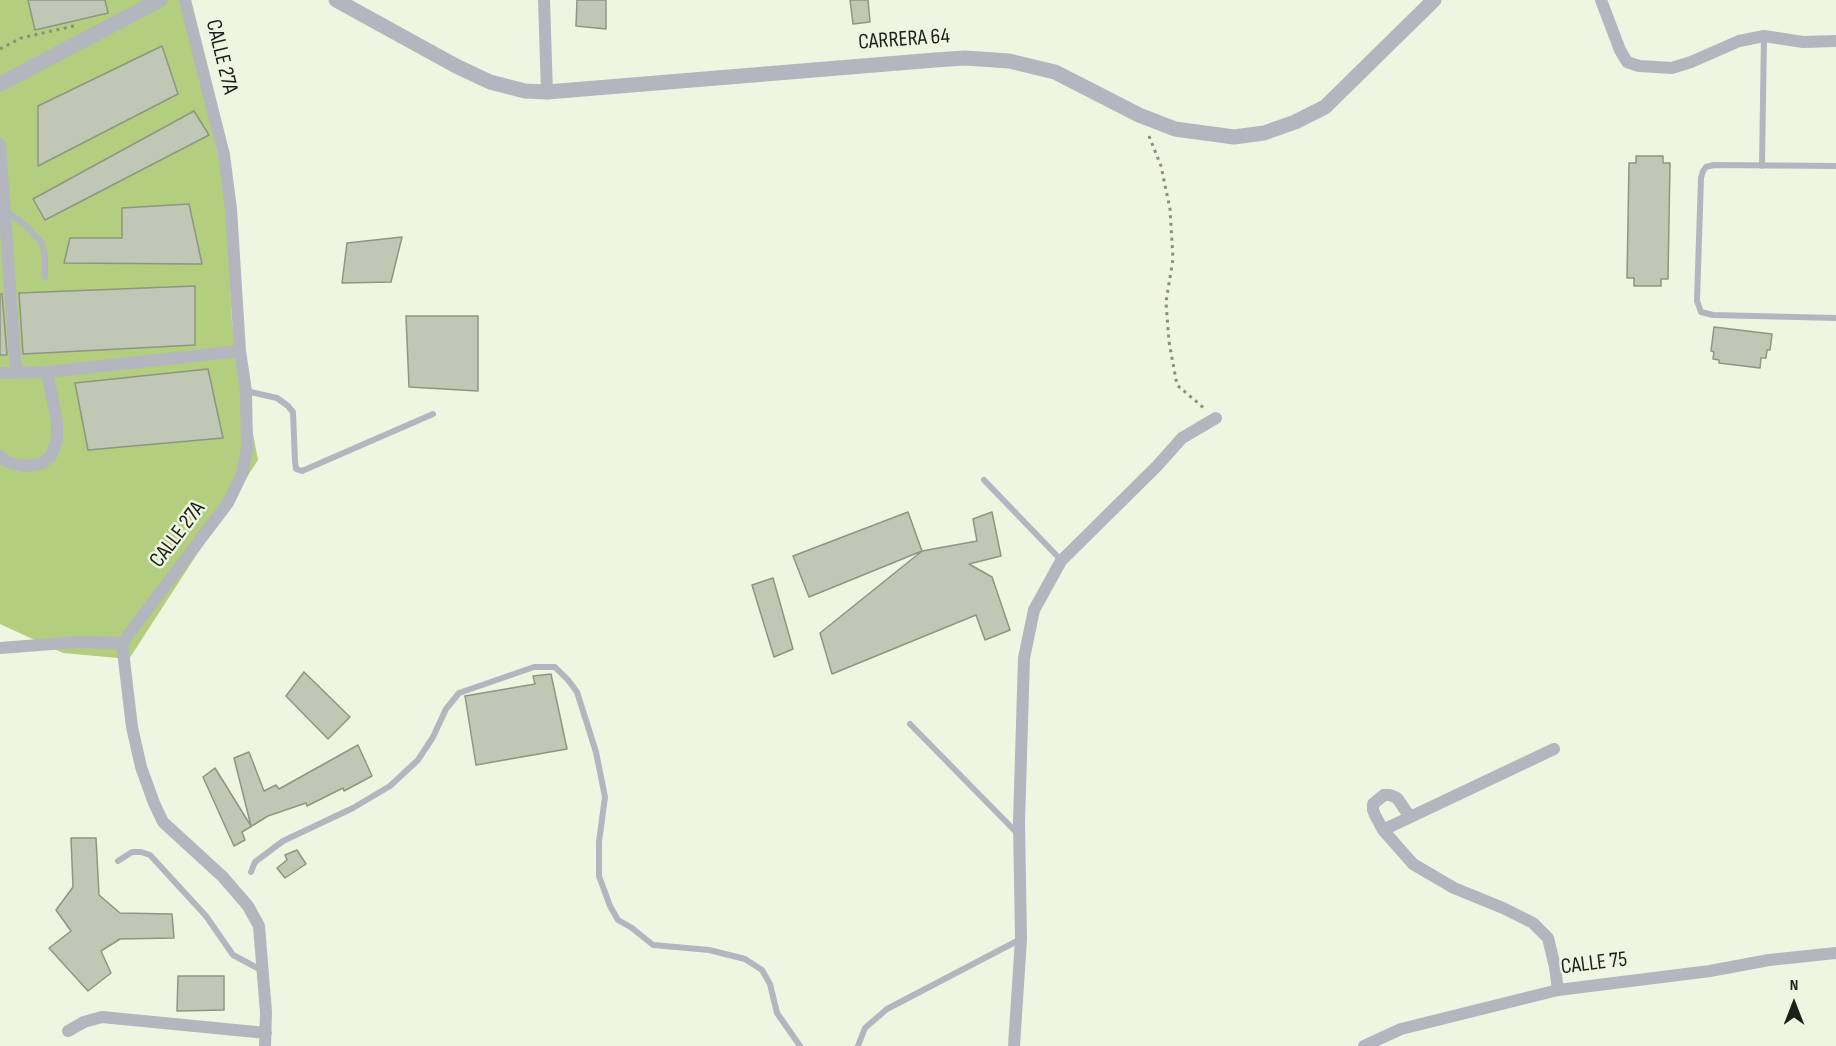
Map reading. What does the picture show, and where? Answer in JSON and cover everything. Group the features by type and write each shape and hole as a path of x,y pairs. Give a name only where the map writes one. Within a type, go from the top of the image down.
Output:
{"street":[{"path":"0,84 160,0"},
{"name":"CALLE 27A","path":"123,643 228,503 242,474 247,448 246,391 240,351 231,208 224,155 186,0"},
{"name":"CARRERA 64","path":"336,0 456,66 490,82 525,91 547,92 965,58 1009,61 1055,72 1139,115 1175,129 1234,137 1264,133 1295,122 1325,107 1434,0"},
{"path":"544,0 547,92"},
{"path":"1601,0 1620,50 1627,62 1633,65 1672,68 1739,41 1764,36 1803,42 1836,41"},
{"path":"0,146 16,372"},
{"path":"0,373 47,372 240,351"},
{"path":"0,456 7,462 24,466 41,464 51,456 57,440 57,422 47,372"},
{"path":"1014,1046 1021,939 1020,836 1024,658 1034,610 1061,561 1157,466 1182,438 1216,418"},
{"path":"0,648 78,642 123,643 132,727 141,767 163,822 223,877 248,906 259,926 265,1040 102,1017 84,1022 68,1031"},
{"path":"1383,830 1554,749"},
{"path":"1410,817 1396,798 1390,795 1384,795 1373,804 1373,810 1383,830 1413,864 1454,888 1533,923 1548,939 1556,967 1558,990"},
{"name":"CALLE 75","path":"1364,1046 1401,1029 1558,990 1836,953"}],"lane":[{"path":"1762,166 1764,36"},
{"path":"1836,166 1714,165 1706,167 1703,171 1700,189 1697,301 1701,312 1713,315 1836,318"},
{"path":"5,210 42,243 45,256 45,277"},
{"path":"246,391 277,398 293,412 294,461 296,469 302,471 433,414"},
{"path":"984,480 1061,561"},
{"path":"251,872 255,861 283,841 353,808 390,786 418,760 433,737 446,709 459,693 534,667 555,667 577,692 596,752 605,797 599,842 599,876 618,920 653,945 709,950 745,959 762,970 770,984 777,1013 800,1046"},
{"path":"910,724 1020,836"},
{"path":"118,861 132,852 150,855 206,916 233,955 263,972"},
{"path":"858,1046 865,1028 887,1009 1021,939"}],"path":[{"path":"0,49 21,39 87,23"},
{"path":"1139,115 1161,166 1170,209 1173,259 1166,302 1169,342 1177,385 1216,418"}],"green space":[{"path":"0,0 182,0 225,186 232,323 258,460 129,659 63,653 0,624"}],"building":[{"path":"28,0 105,0 108,13 35,30"},
{"path":"577,0 606,0 606,29 576,26"},
{"path":"850,0 868,0 870,22 853,24"},
{"path":"162,46 178,94 38,166 38,106"},
{"path":"194,111 209,135 45,220 33,199"},
{"path":"1636,156 1663,156 1663,163 1670,163 1668,279 1661,279 1661,286 1634,286 1634,278 1627,278 1629,163 1636,163"},
{"path":"189,204 202,264 64,263 70,238 122,238 122,208"},
{"path":"402,237 391,282 342,283 347,243"},
{"path":"195,286 195,345 23,354 19,293"},
{"path":"0,294 2,294 7,355 0,355"},
{"path":"406,316 478,316 478,391 409,387"},
{"path":"1714,327 1772,334 1770,350 1767,350 1766,358 1761,358 1760,368 1719,363 1719,360 1713,359 1714,352 1711,351"},
{"path":"208,369 223,438 88,450 75,383"},
{"path":"908,512 922,551 809,597 793,556"},
{"path":"992,512 1001,556 969,564 992,577 1010,630 985,640 976,615 832,674 820,633 922,551 977,541 973,519"},
{"path":"773,578 793,649 774,657 752,585"},
{"path":"304,672 350,717 328,739 286,696"},
{"path":"551,674 567,749 476,765 465,696 535,684 533,676"},
{"path":"358,745 372,776 344,791 343,788 307,806 306,803 268,816 242,832 245,840 234,846 203,777 215,768 251,826 234,758 249,752 264,791 276,785 279,789"},
{"path":"71,838 96,838 99,895 120,913 172,914 174,938 120,939 101,951 111,973 88,991 49,948 71,931 56,910 73,887"},
{"path":"297,850 306,864 285,878 277,868 287,860 285,855"},
{"path":"178,976 224,976 224,1010 177,1011"}]}
